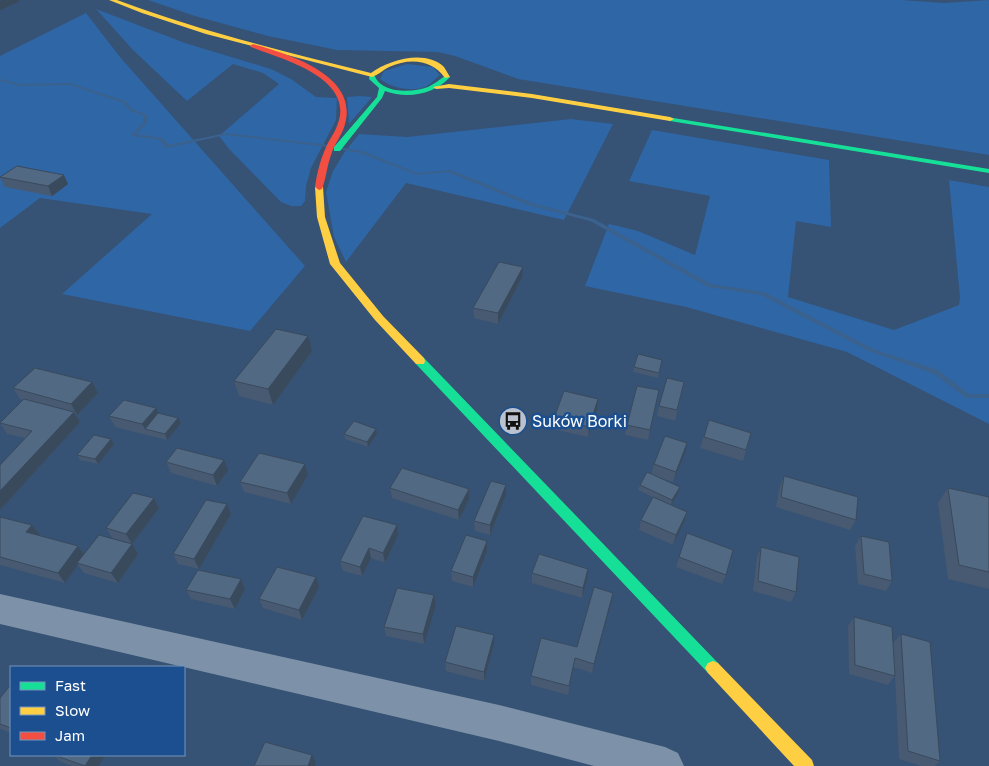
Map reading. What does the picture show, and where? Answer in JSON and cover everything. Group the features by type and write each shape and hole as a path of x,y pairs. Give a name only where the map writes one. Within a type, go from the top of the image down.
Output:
{"main road":[{"path":"112,0 178,25 253,46 372,75"},
{"path":"253,46 314,69 330,81 340,96 343,107 341,124 335,147 319,184 318,199 331,255 335,264 365,302 806,766"},
{"path":"297,56 382,67"},
{"path":"372,75 382,67 402,61 425,62 442,68 447,77"},
{"path":"372,75 374,82 382,88 402,92 449,86 532,96 989,171"},
{"path":"436,87 447,77"},
{"path":"447,77 532,96"},
{"path":"335,147 380,97 382,88"},
{"path":"362,119 402,92"}],"street":[{"path":"0,609 489,721 665,766"}],"shaded area":[{"path":"148,0 902,0 944,3 989,0 989,155 518,79 455,56 438,52 337,50 268,36 195,16"},
{"path":"96,9 185,43 271,69 291,79 316,97 337,98 336,120 311,168 306,186 305,201 301,206 291,206 281,202 229,149 219,136 279,84 263,73 233,64 187,101 133,50"},
{"path":"86,13 120,57 305,266 250,331 62,294 152,214 40,198 0,228 0,56"},
{"path":"407,64 433,67 440,75 427,86 415,89 396,87 380,79 384,71"},
{"path":"347,97 372,97 349,124"},
{"path":"571,119 613,124 564,220 406,183 346,262 334,237 326,192 333,171 359,134 407,137"},
{"path":"652,130 829,160 831,227 796,221 788,297 894,330 959,305 960,298 949,180 989,187 989,424 847,352 686,307 585,286 609,224 638,231 695,255 710,196 629,181"}],"building":[{"path":"17,166 64,175 48,186 0,177"},
{"path":"499,262 523,267 498,313 473,308"},
{"path":"276,329 308,336 268,389 234,381"},
{"path":"638,354 662,360 659,373 634,367"},
{"path":"35,368 92,382 71,404 13,388"},
{"path":"667,378 684,382 677,410 659,406"},
{"path":"637,386 659,390 650,430 627,425"},
{"path":"564,391 598,399 589,427 554,418"},
{"path":"24,399 74,412 0,491 0,465 32,431 0,423"},
{"path":"124,400 156,408 142,424 109,416"},
{"path":"513,411 519,416 514,419 508,413"},
{"path":"158,413 178,418 165,434 145,429"},
{"path":"709,420 751,433 746,450 704,437"},
{"path":"354,421 376,429 367,442 344,434"},
{"path":"94,435 111,439 95,459 77,455"},
{"path":"665,436 687,443 676,472 654,464"},
{"path":"177,448 224,460 213,475 166,462"},
{"path":"259,453 305,464 287,493 240,482"},
{"path":"402,468 469,489 458,510 390,488"},
{"path":"647,472 680,487 672,500 640,485"},
{"path":"784,476 858,497 856,520 781,497"},
{"path":"491,481 506,485 490,525 474,521"},
{"path":"948,488 989,497 989,572 959,565"},
{"path":"133,493 154,498 126,534 106,528"},
{"path":"653,497 687,512 676,535 641,520"},
{"path":"206,500 227,504 194,559 173,554"},
{"path":"363,516 397,525 383,553 369,548 360,567 340,561"},
{"path":"0,517 32,525 26,532 78,546 58,573 0,557"},
{"path":"687,533 733,550 726,575 679,557"},
{"path":"99,535 132,544 111,573 77,563"},
{"path":"466,535 487,541 473,577 451,571"},
{"path":"861,536 889,542 892,581 864,574"},
{"path":"761,547 799,557 796,592 758,581"},
{"path":"539,554 588,569 583,588 532,573"},
{"path":"277,567 316,577 299,610 259,599"},
{"path":"198,570 241,579 230,599 186,590"},
{"path":"594,587 613,593 594,664 575,658 569,686 531,676 541,638 577,647"},
{"path":"397,588 434,595 423,634 384,627"},
{"path":"854,617 892,627 895,676 855,665"},
{"path":"456,626 494,635 484,672 445,662"},
{"path":"901,634 930,642 940,761 908,751"},
{"path":"10,688 10,728 0,724 0,698"},
{"path":"265,742 312,755 308,766 254,766"},
{"path":"57,756 91,756 85,766"}],"waterway":[{"path":"0,80 20,85 70,84 124,102 131,110 146,115 145,123 133,135 161,139 167,147 226,134 329,146"},
{"path":"339,148 361,152 417,174 449,171 530,204 592,220 710,286 762,293 871,350 936,372 968,396 989,396"}],"traffic: fast":[{"path":"372,75 372,79 380,86 399,93 420,92 447,77"},
{"path":"337,149 380,97 382,88"},
{"path":"670,119 989,171"},
{"path":"420,361 713,668"}],"traffic: slow":[{"path":"112,0 208,33 372,75"},
{"path":"372,75 380,69 400,61 423,60 433,63 447,77"},
{"path":"436,87 449,86 532,96 670,119"},
{"path":"319,187 321,217 335,264 379,318 420,361"},
{"path":"713,668 806,766"}],"traffic: jam":[{"path":"253,46 282,56 315,71 329,80 339,92 344,106 342,123 326,157 319,187"}],"place":[{"name":"Suków Borki","path":"513,421"}]}
